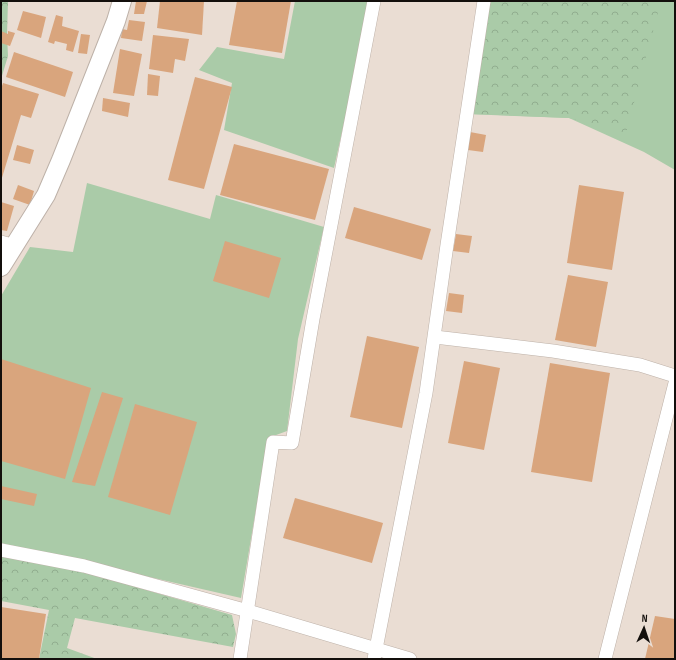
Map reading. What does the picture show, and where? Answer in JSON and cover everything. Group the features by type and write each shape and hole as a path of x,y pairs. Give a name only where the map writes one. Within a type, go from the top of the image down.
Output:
{"street":[{"path":"1,267 8,244 46,195 62,160 113,29 122,1"},
{"path":"240,659 273,442 292,443 313,319 374,1"},
{"path":"375,654 426,393 435,337 446,246 484,1"},
{"path":"435,337 577,355 640,365 675,376"},
{"path":"605,659 675,383"},
{"path":"1,550 84,566 248,611 375,654 410,659"}],"green space":[{"path":"1,1 8,1 8,56 1,79"},
{"path":"295,1 371,1 334,168 224,130 232,83 199,70 217,47 284,59"},
{"path":"489,1 675,1 675,170 644,152 569,118 466,114"},
{"path":"492,1 661,1 626,133 569,118 472,114"},
{"path":"87,183 210,219 216,195 324,227 298,339 287,431 268,438 241,598 1,543 1,296 30,247 73,252"},
{"path":"1,555 78,570 232,615 236,634 233,647 75,618 67,648 97,659 39,659 49,610 1,601"}],"building":[{"path":"136,1 147,1 144,14 134,14"},
{"path":"160,1 204,1 202,35 157,28"},
{"path":"237,1 291,1 282,53 229,45"},
{"path":"23,11 46,17 41,38 17,30"},
{"path":"56,15 63,17 62,26 79,31 73,52 66,50 67,44 55,41 54,44 48,42"},
{"path":"129,20 145,22 142,41 121,38 122,29 127,30"},
{"path":"1,31 8,34 8,31 15,33 10,46 1,43"},
{"path":"81,34 90,35 87,54 78,53"},
{"path":"153,35 189,39 185,61 175,59 173,73 149,69"},
{"path":"120,49 142,54 134,96 113,93"},
{"path":"14,52 73,72 65,97 6,77"},
{"path":"148,74 160,76 158,96 147,95"},
{"path":"195,77 232,87 204,189 168,180"},
{"path":"3,83 39,94 31,118 21,115 1,181 1,89"},
{"path":"103,98 130,103 128,117 102,111"},
{"path":"470,132 486,135 483,152 468,150"},
{"path":"234,144 329,169 315,220 220,195"},
{"path":"17,145 34,150 30,164 13,160"},
{"path":"18,185 34,191 30,205 13,199"},
{"path":"579,185 624,192 612,270 567,263"},
{"path":"1,202 14,206 7,231 1,230"},
{"path":"354,207 431,229 422,260 345,238"},
{"path":"456,234 472,236 469,253 453,251"},
{"path":"225,241 281,258 269,298 213,281"},
{"path":"568,275 608,282 596,347 555,340"},
{"path":"449,293 464,295 462,313 446,311"},
{"path":"367,336 419,347 402,428 350,417"},
{"path":"1,359 91,388 65,479 1,461"},
{"path":"464,361 500,368 484,450 448,443"},
{"path":"550,363 610,373 592,482 531,472"},
{"path":"102,392 123,398 95,486 72,482"},
{"path":"135,404 197,422 170,515 108,497"},
{"path":"1,486 37,494 34,506 1,499"},
{"path":"295,498 383,523 372,563 283,538"},
{"path":"1,607 46,614 39,659 1,659"},
{"path":"655,616 675,619 675,659 645,659"}]}
